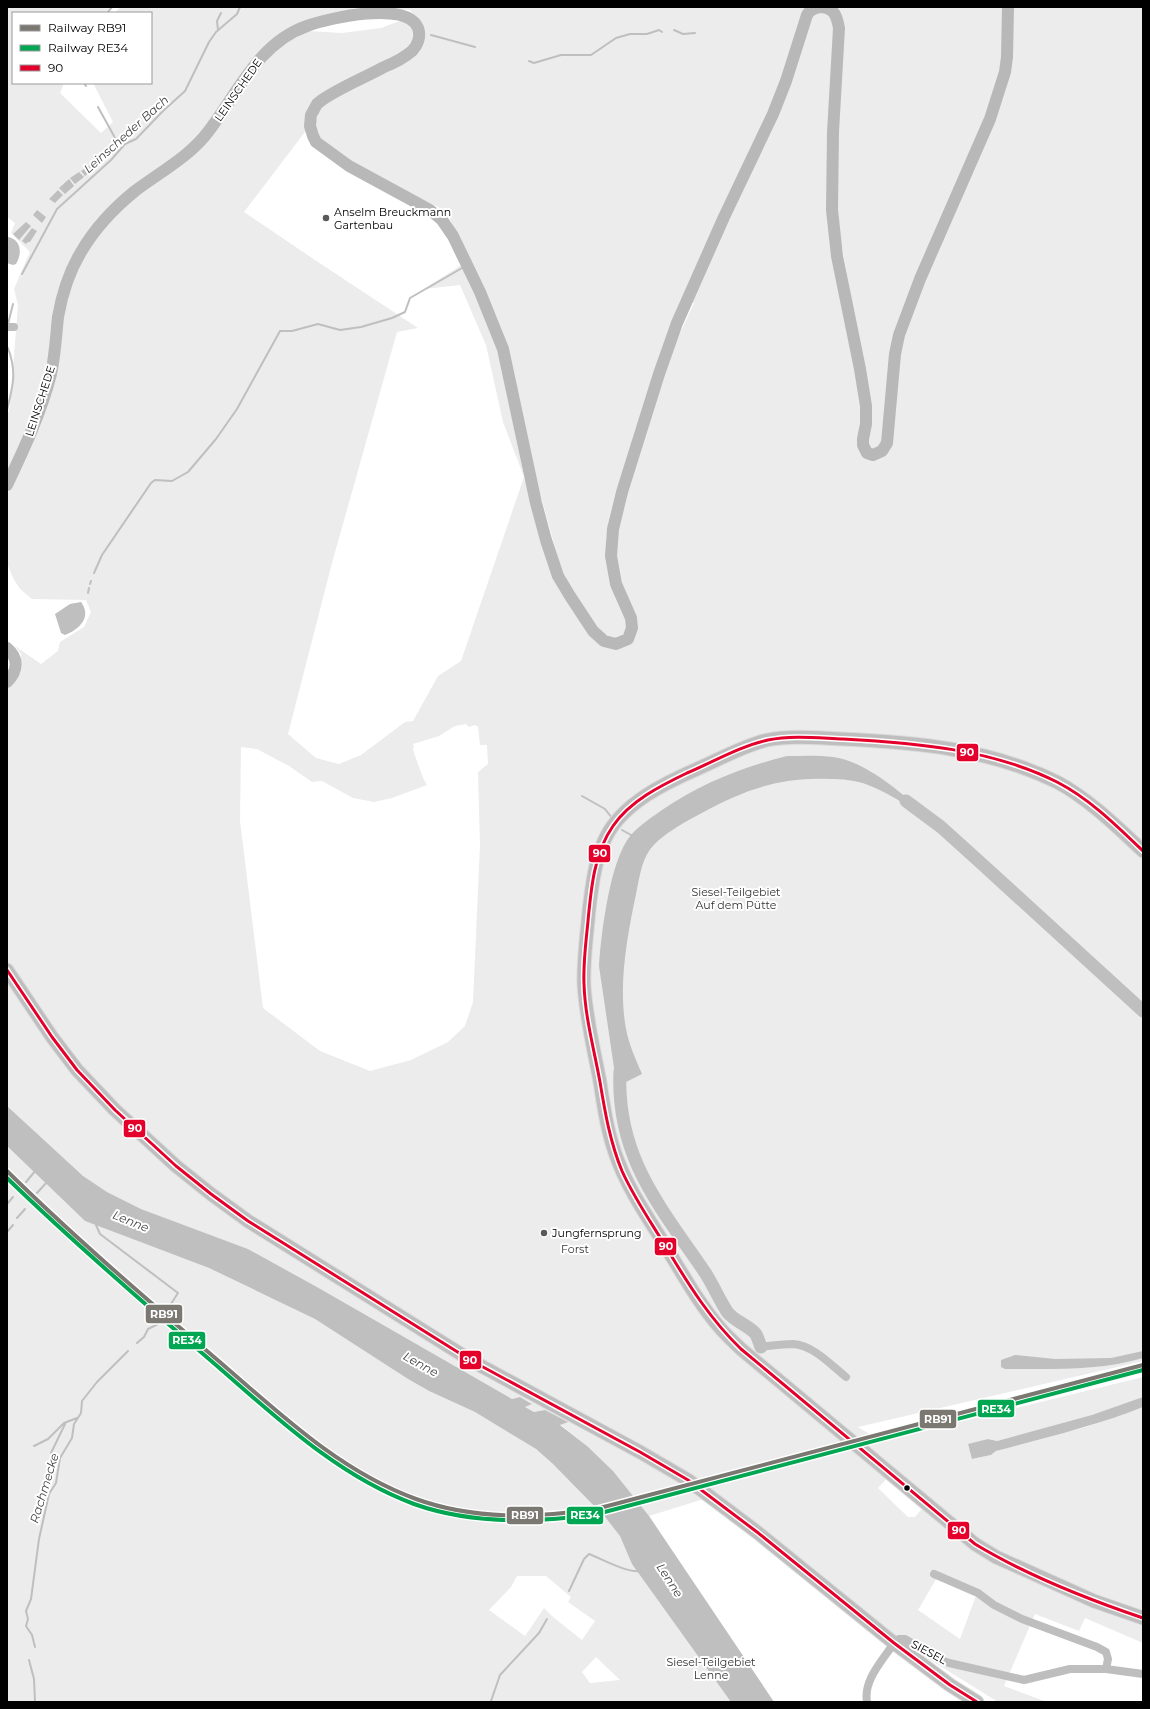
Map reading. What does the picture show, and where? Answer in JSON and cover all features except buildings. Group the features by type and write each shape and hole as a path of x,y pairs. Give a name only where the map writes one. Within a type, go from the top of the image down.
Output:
{"main road":[{"name":"LEINSCHEDE","path":"7,485 28,438 51,373 63,295 74,265 81,252 105,219 123,202 171,166 197,144 221,114 248,73 269,48 296,30 333,19 364,14 402,14 417,25 420,34 419,40 412,50 395,62 317,104 311,116 310,126 313,136 322,148 349,166 424,205 436,214 453,236 469,268 503,349 536,503 558,576 593,631 604,641 613,644 621,643 629,636 632,625 631,618 616,584 611,556 613,529 622,492 659,374 677,323 724,217 773,114 786,81 806,15 812,9 827,8 834,13 839,28 832,168 833,226 837,256 866,406 863,445 867,453 873,455 882,452 887,443 895,354 899,335 908,308 976,153 998,94 1007,57 1008,7"},
{"path":"7,648 13,654 16,666 14,675 7,682"},
{"path":"1143,851 1097,810 1059,784 1004,762 958,750 904,742 814,738 778,738 765,741 743,749 670,782 630,808 616,822 606,836 592,886 584,984 587,1010 604,1106 617,1159 630,1188 693,1290 721,1330 741,1349 975,1544 996,1557 1094,1601 1143,1618"},
{"name":"SIESEL","path":"7,970 52,1037 77,1070 115,1110 176,1166 211,1194 248,1221 472,1361 688,1480 757,1532 894,1643"},
{"path":"894,1643 950,1685 977,1702"}],"street":[{"path":"934,1574 978,1593 994,1605 1022,1619 1106,1652 1108,1659 1106,1669"},
{"name":"SIESEL","path":"894,1643 899,1639 905,1639 938,1659 949,1663 1024,1680 1070,1670 1106,1669 1143,1674"},
{"path":"867,1702 866,1698 871,1679 894,1643"}],"green space":[{"path":"7,7 110,7 106,12 12,12 12,84 64,84 60,93 101,133 113,122 94,84 152,84 152,12 116,12 120,7 1143,7 1143,843 1062,781 976,758 1057,787 1089,808 1143,856 1143,1361 858,1427 881,1441 1143,1377 1143,1397 1126,1404 1071,1422 997,1441 988,1439 968,1445 973,1459 991,1455 996,1451 1086,1427 1143,1407 1143,1643 1085,1618 1079,1631 1035,1614 1004,1686 1047,1702 998,1702 895,1638 704,1499 649,1516 774,1702 7,1702 7,1146 85,1221 209,1268 315,1319 408,1379 429,1391 475,1412 511,1433 536,1449 553,1464 587,1446 560,1424 567,1422 545,1410 534,1412 525,1407 531,1403 520,1397 512,1399 248,1249 141,1209 107,1192 83,1177 7,1106 7,974 48,1039 173,1168 279,1234 218,1194 118,1107 55,1035 7,961 7,685 18,672 21,654 15,646 41,664 58,651 60,642 84,627 91,612 86,600 32,599 20,589 13,578 7,563 7,495 17,474 7,475 7,418 10,406 18,305 14,289 30,252 11,233 15,223 7,217","holes":["395,9 410,10 419,21 423,29 423,39 420,52 330,98 319,109 315,127 317,136 351,163 446,211 483,290 562,572 579,604 597,628 606,636 615,638 623,634 627,620 613,589 607,563 607,528 616,491 685,302 694,303 662,372 616,527 616,569 632,640 604,645 555,578 524,477 461,661 438,676 413,721 405,722 361,755 339,764 316,758 288,734 332,563 397,332 418,328 244,212 305,132 307,110 410,49 417,32 405,19 381,28 342,33 307,31 274,50 295,28","839,230 865,375 857,376","466,724 469,727 475,725 478,727 480,745 487,745 488,764 478,772 480,845 473,1002 465,1026 448,1042 411,1060 370,1071 320,1051 263,1008 240,821 241,747 257,749 289,766 312,782 322,781 353,798 374,802 392,798 427,785 413,750 413,744 439,736 455,726","891,1474 926,1504 915,1517 908,1517 878,1488","517,1576 546,1576 571,1597 568,1602 595,1621 582,1640 544,1608 525,1636 489,1610 511,1587","938,1576 977,1593 960,1639 918,1610","596,1657 620,1680 590,1683 582,1672"]},
{"path":"463,264 498,349 524,477 503,422 486,345 460,285 424,289"}],"water":[{"path":"90,165 94,168 85,176 81,171"},
{"path":"79,172 84,177 75,184 70,178"},
{"path":"69,179 74,186 65,194 59,188"},
{"path":"58,190 63,195 55,203 49,199"},
{"path":"37,210 46,217 42,223 33,215"},
{"path":"26,222 31,226 19,240 13,234"},
{"path":"32,228 37,231 30,242 26,244 22,241"},
{"path":"8,237 16,241 20,248 18,260 16,264 13,265 7,263"},
{"path":"81,602 85,613 83,622 80,626 65,635 61,633 55,614 70,604"},
{"path":"787,756 833,757 857,764 891,785 921,810 918,812 888,794 859,782 834,779 794,780 762,787 732,798 687,821 653,845 644,861 641,872 627,944 623,978 624,1012 627,1035 642,1074 624,1083 620,1088 617,1088 599,966 604,917 617,861 624,846 631,835 642,825 662,810 691,792 722,777 754,765"},
{"name":"Lenne","path":"7,1106 83,1176 107,1192 141,1209 248,1249 512,1399 520,1397 532,1404 525,1407 534,1412 545,1410 568,1422 560,1425 587,1446 613,1471 649,1516 774,1702 731,1702 632,1564 620,1536 606,1518 553,1464 536,1449 475,1412 429,1391 408,1379 315,1319 209,1268 85,1221 7,1146"},
{"path":"1143,1351 1143,1358 1092,1367 1005,1369 1001,1367 1001,1360 1015,1355 1055,1359 1111,1358"},
{"path":"1143,1397 1143,1407 1125,1414 996,1451 991,1455 972,1459 968,1444 988,1439 997,1441 1092,1415"}],"pier":[{"path":"637,1498 643,1505 601,1516 595,1509"}],"waterway":[{"path":"108,12 112,7"},
{"name":"Leinscheder Bach","path":"22,274 57,209 111,160 125,144 136,139 185,91 209,42 216,32 237,14 240,7"},
{"path":"218,30 217,21 221,13"},
{"path":"529,61 534,63 561,55 591,55 616,38 630,34 647,34 659,30 662,32"},
{"path":"674,30 683,34 695,33"},
{"path":"431,35 475,47"},
{"path":"98,107 114,136 119,151"},
{"path":"94,573 102,555 151,483 155,480 172,481 188,472 216,439 237,409 280,331 292,331 318,324 340,330 361,327 392,318 405,312 410,298 462,268"},
{"name":"Leinscheder Bach","path":"8,324 13,304"},
{"name":"Leinscheder Bach","path":"7,410 13,379 11,357 8,348"},
{"path":"88,593 89,588"},
{"path":"582,796 605,809 612,818"},
{"path":"906,801 941,827 1143,1011"},
{"path":"622,830 631,835"},
{"path":"620,1071 621,1101 625,1129 633,1154 644,1178 671,1224 707,1276 728,1313 755,1333 761,1347"},
{"path":"26,1182 36,1170"},
{"path":"37,1193 47,1182"},
{"path":"7,1204 13,1197"},
{"path":"17,1218 25,1209"},
{"path":"7,1232 13,1225"},
{"name":"Rachmecke","path":"96,1225 100,1234 178,1293 158,1324 148,1329 144,1337 137,1343"},
{"path":"759,1347 789,1344 800,1345 821,1356 846,1377"},
{"name":"Rachmecke","path":"35,1647 32,1635 26,1626 28,1619 26,1611 31,1599 39,1539 49,1494 56,1483 60,1458 72,1438 74,1424 81,1413 82,1401 97,1382 128,1351"},
{"path":"34,1446 48,1439 64,1423 77,1418"},
{"path":"51,1453 66,1422"},
{"path":"569,1591 584,1559 589,1554 622,1568 640,1571"},
{"path":"491,1701 500,1675 539,1633 547,1619"},
{"name":"Rachmecke","path":"29,1660 34,1679 35,1702"}],"rail line":[{"name":"RB91","path":"7,1171 109,1266 261,1398 334,1456 387,1487 416,1499 460,1511 483,1514 528,1515 596,1509 1143,1365"},
{"name":"RE34","path":"7,1178 56,1225 256,1400 331,1460 385,1492 414,1504 459,1516 482,1519 528,1520 597,1514 1143,1370"}],"transit line":[{"name":"90","path":"1143,851 1081,796 1057,782 1006,762 953,750 898,743 805,737 777,738 768,740 737,750 666,783 646,795 620,817 607,837 594,872 589,909 584,976 588,1021 606,1116 614,1149 622,1171 638,1202 685,1278 720,1327 741,1349 975,1544 1015,1566 1057,1586 1143,1618"},
{"name":"90","path":"7,970 52,1037 77,1070 115,1110 176,1166 211,1194 248,1221 472,1361 640,1452 688,1480 757,1532 894,1643 950,1685 977,1702"}],"place":[{"name":"Anselm Breuckmann Gartenbau","path":"326,218"},
{"name":"Jungfernsprung","path":"544,1233"}],"park label":[{"name":"Siesel-Teilgebiet Auf dem Pütte","path":"736,898"},
{"name":"Forst","path":"575,1249"},
{"name":"Siesel-Teilgebiet Lenne","path":"711,1668"}]}
